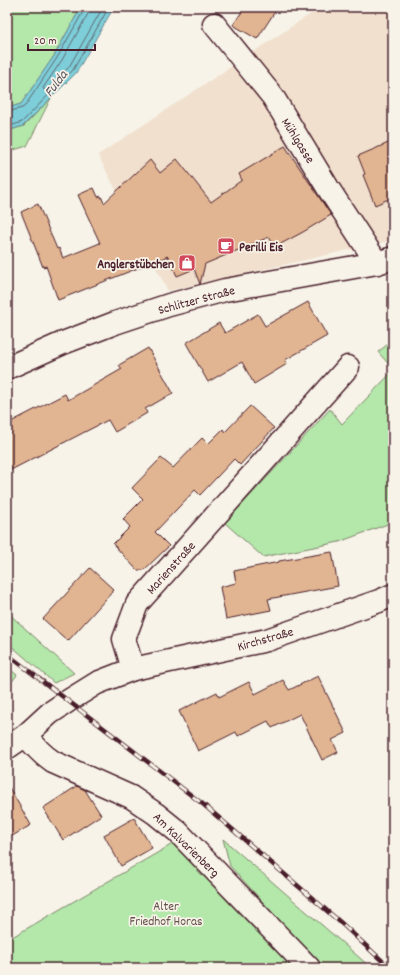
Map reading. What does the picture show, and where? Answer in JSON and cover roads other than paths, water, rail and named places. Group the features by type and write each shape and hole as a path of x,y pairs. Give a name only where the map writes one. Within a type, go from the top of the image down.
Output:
{"street":[{"name":"Mühlgasse","path":"214,24 272,97 328,188 385,260"},
{"name":"Schlitzer Straße","path":"7,368 63,343 115,323 169,305 225,290 385,260"},
{"name":"Marienstraße","path":"133,669 124,639 137,604 348,367"},
{"name":"Kirchstraße","path":"133,669 267,640 393,595"},
{"path":"7,748 26,735 50,713 68,701 97,683 133,669"},
{"name":"Am Kalvarienberg","path":"26,735 43,756 130,797 167,822 310,968"}],"water":[{"name":"Fulda","path":"81,7 114,7 76,73 23,126 7,131 7,108 21,104 54,56"}],"railway":[{"path":"7,654 204,805 340,922 390,968"}],"place":[{"name":"Perilli Eis","path":"226,246"},
{"name":"Anglerstübchen","path":"187,263"}],"park label":[{"name":"Alter Friedhof Horas","path":"166,912"}]}
